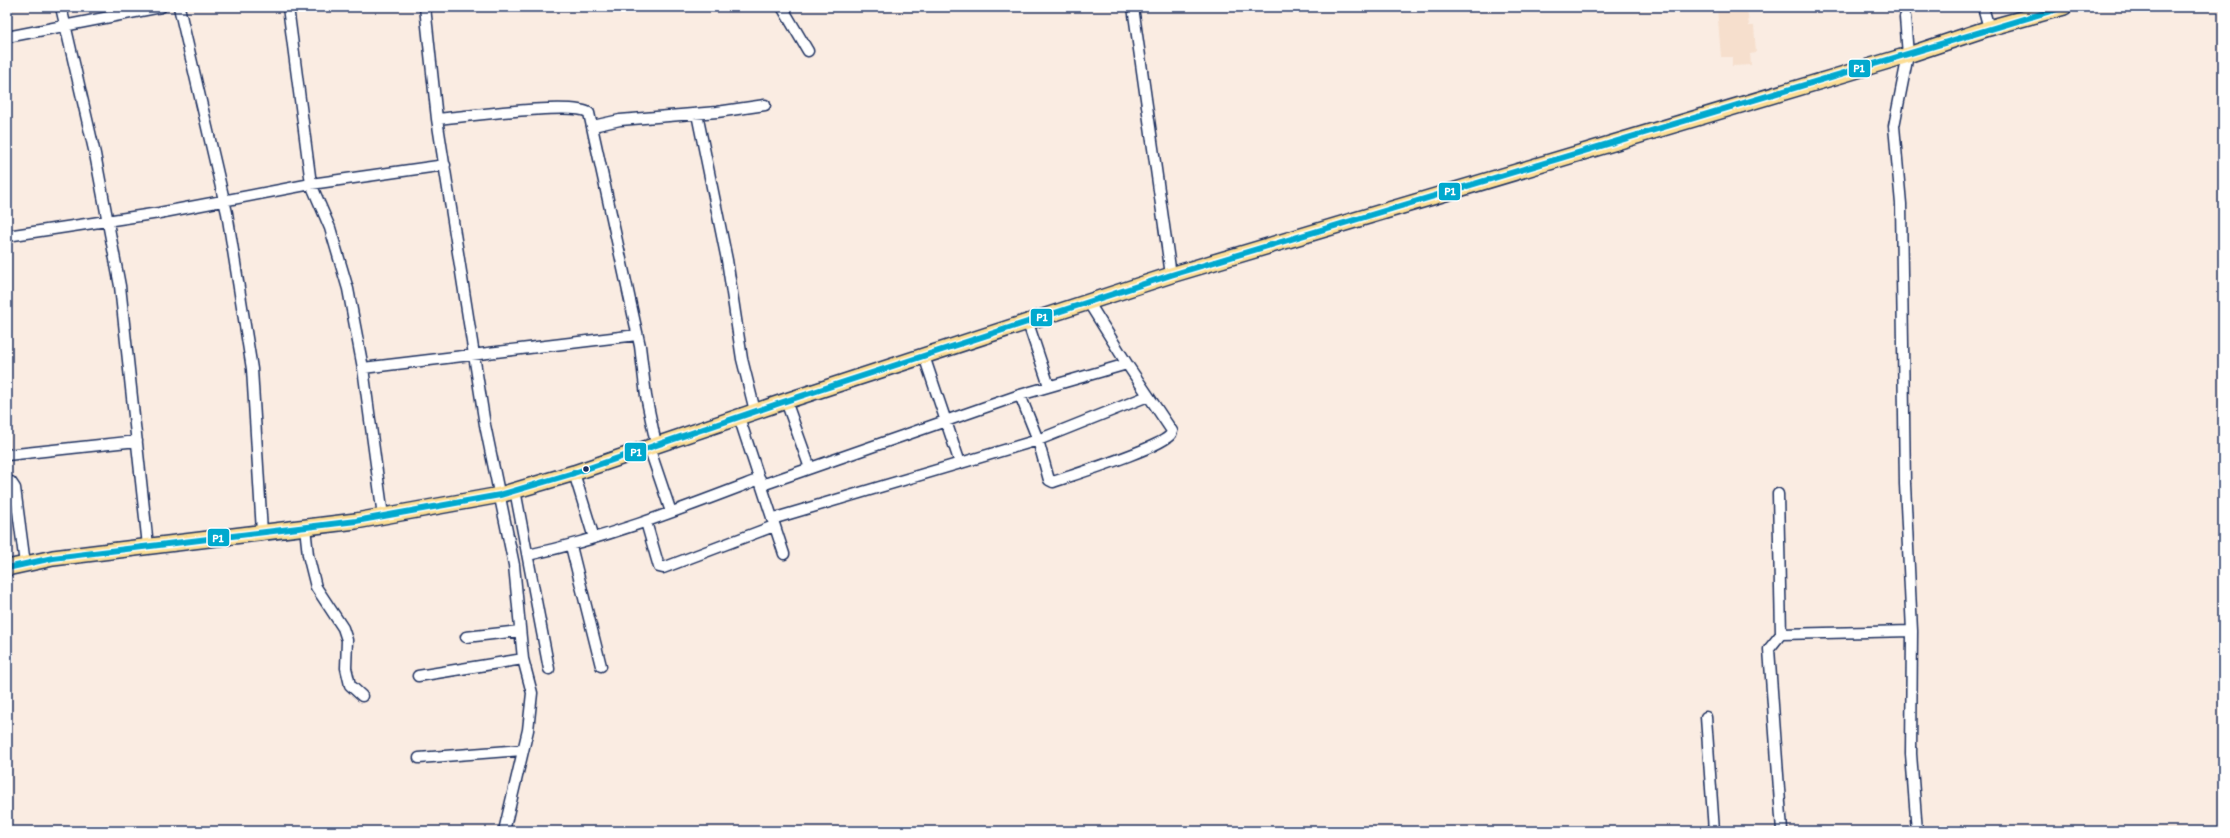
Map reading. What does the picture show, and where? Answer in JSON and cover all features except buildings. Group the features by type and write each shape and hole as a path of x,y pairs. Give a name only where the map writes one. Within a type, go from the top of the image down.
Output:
{"main road":[{"path":"7,568 52,558 383,516 516,490 574,473 755,411 1171,275 1908,55 1989,28 2064,7"}],"street":[{"path":"61,7 95,154 120,286 148,546"},
{"path":"7,36 161,7"},
{"path":"179,7 224,200 252,369 262,532"},
{"path":"288,7 311,184 342,266 363,368 383,516"},
{"path":"425,7 437,119 485,425 514,565 523,659 532,693 528,730 522,750 504,831"},
{"path":"782,7 808,51"},
{"path":"1133,7 1171,275"},
{"path":"1983,7 1989,28"},
{"path":"1905,17 1908,55 1894,126 1901,204 1905,484 1912,632 1912,754 1917,831"},
{"path":"593,126 620,120 697,114 765,104"},
{"path":"437,119 540,110 577,109 586,110 589,113 637,335 652,446 671,512"},
{"path":"697,114 727,260 742,359 755,411"},
{"path":"7,236 108,221 311,184 445,165"},
{"path":"1020,395 1038,440 1051,482 1131,455 1164,440 1171,434 1172,431 1127,364 1089,303"},
{"path":"1028,323 1049,386"},
{"path":"363,368 475,356 637,335"},
{"path":"924,356 960,463"},
{"path":"528,555 571,546 761,482 810,468 1020,395 1127,364"},
{"path":"646,522 659,567 663,568 773,523 960,463 1038,440 1148,396"},
{"path":"786,401 810,468"},
{"path":"739,417 784,554"},
{"path":"7,455 137,441"},
{"path":"574,473 594,538"},
{"path":"7,482 11,482 15,488 25,564"},
{"path":"516,490 550,669"},
{"path":"1778,494 1781,634 1770,649 1782,831"},
{"path":"305,527 308,555 316,587 343,628 347,640 346,668 350,685 362,696"},
{"path":"571,546 601,666"},
{"path":"466,637 520,631"},
{"path":"1781,634 1912,632"},
{"path":"418,676 523,659"},
{"path":"1706,717 1714,831"},
{"path":"419,758 522,750"}],"shaded area":[{"path":"1717,7 1747,7 1749,26 1754,26 1756,53 1750,54 1751,65 1732,66 1732,57 1721,57"}],"transit line":[{"name":"P1","path":"7,568 53,558 356,521 500,495 574,473 786,401 1171,275 2064,7"}]}
